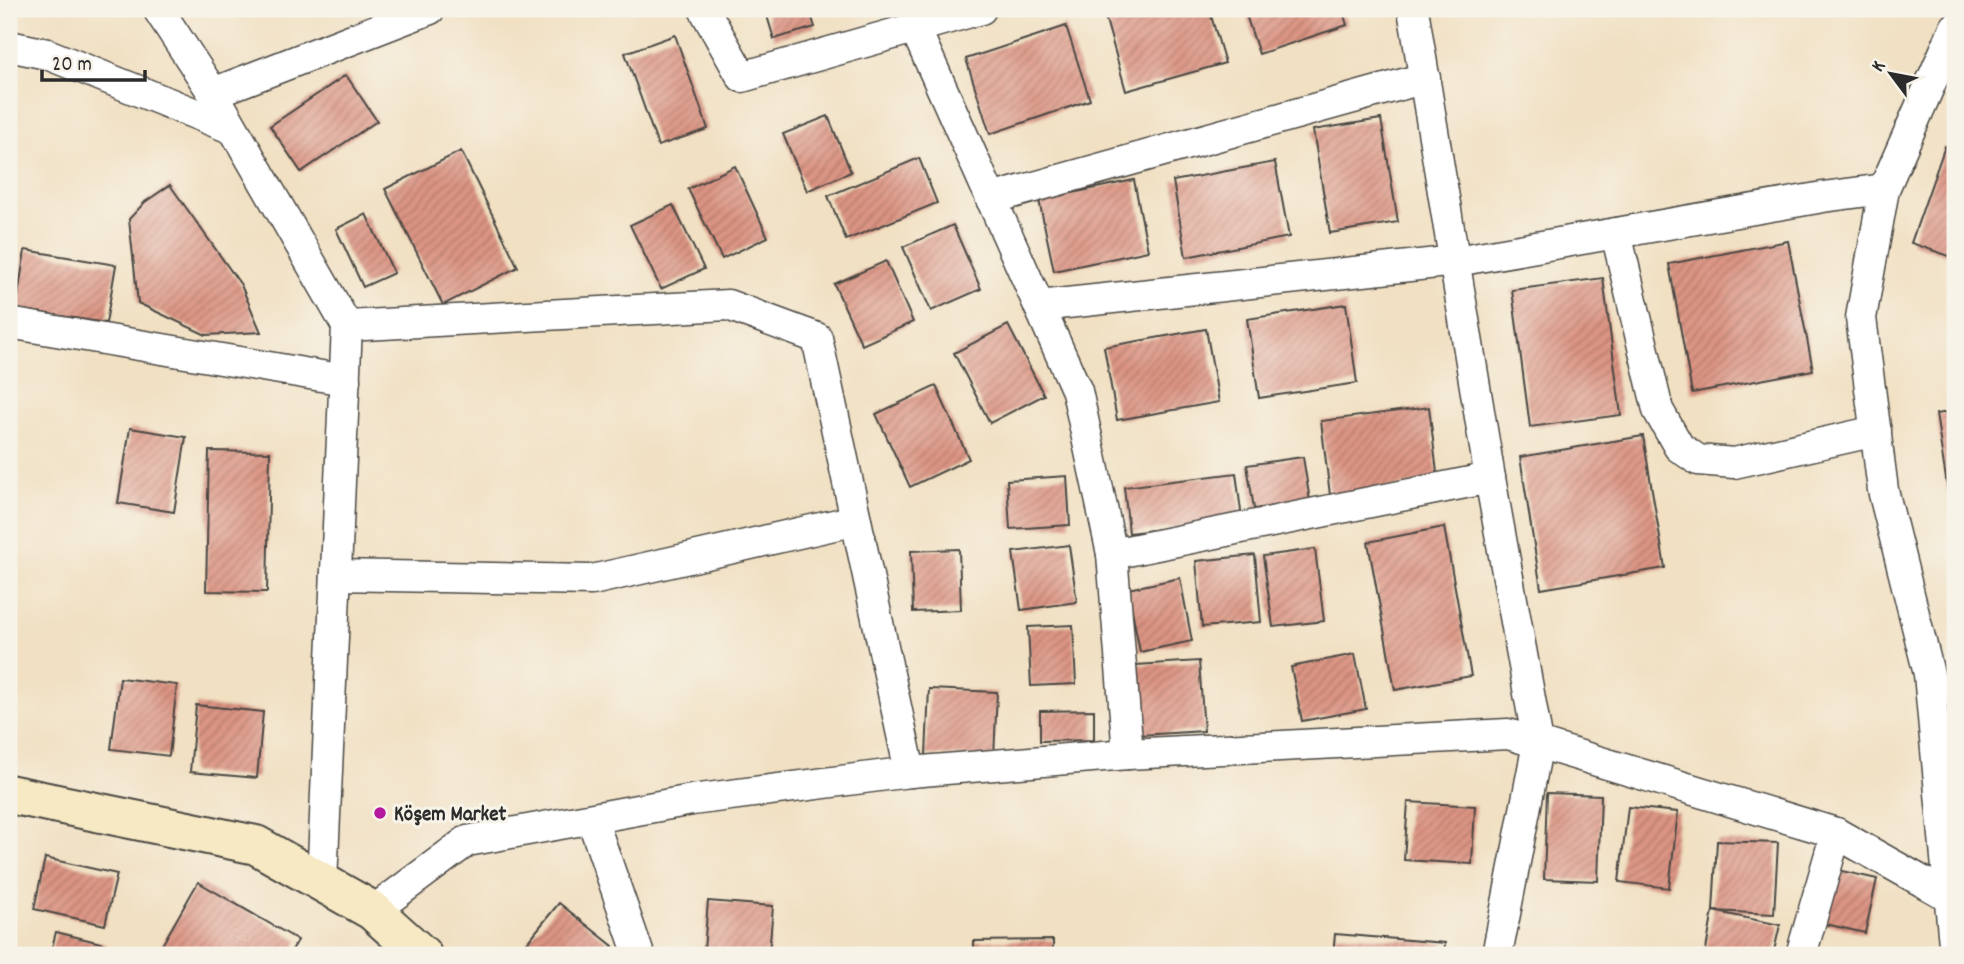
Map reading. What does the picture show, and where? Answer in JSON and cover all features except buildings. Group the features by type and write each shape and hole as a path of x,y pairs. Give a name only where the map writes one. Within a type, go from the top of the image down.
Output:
{"street":[{"path":"158,9 213,93 347,326 323,882"},
{"path":"213,93 430,9"},
{"path":"704,9 741,77 981,9"},
{"path":"1413,9 1490,478 1538,743 1497,955"},
{"path":"915,28 1077,391 1112,554 1128,754"},
{"path":"1955,29 1884,189 1861,318 1883,490 1929,674 1943,690 1955,955"},
{"path":"9,46 47,54 233,129"},
{"path":"991,199 1425,78"},
{"path":"1039,306 1456,261 1884,189"},
{"path":"1616,233 1658,410 1679,447 1698,460 1734,463 1876,431"},
{"path":"347,326 728,305 817,338 910,772"},
{"path":"9,323 345,380"},
{"path":"1112,554 1490,478"},
{"path":"336,575 592,580 856,520"},
{"path":"373,911 467,841 692,800 910,772 1128,754 1507,734 1836,833 1953,898"},
{"path":"9,794 256,845 373,911 422,955"},
{"path":"592,819 639,955"},
{"path":"1801,955 1836,833"}],"place":[{"name":"Köşem Market","path":"380,813"}]}
